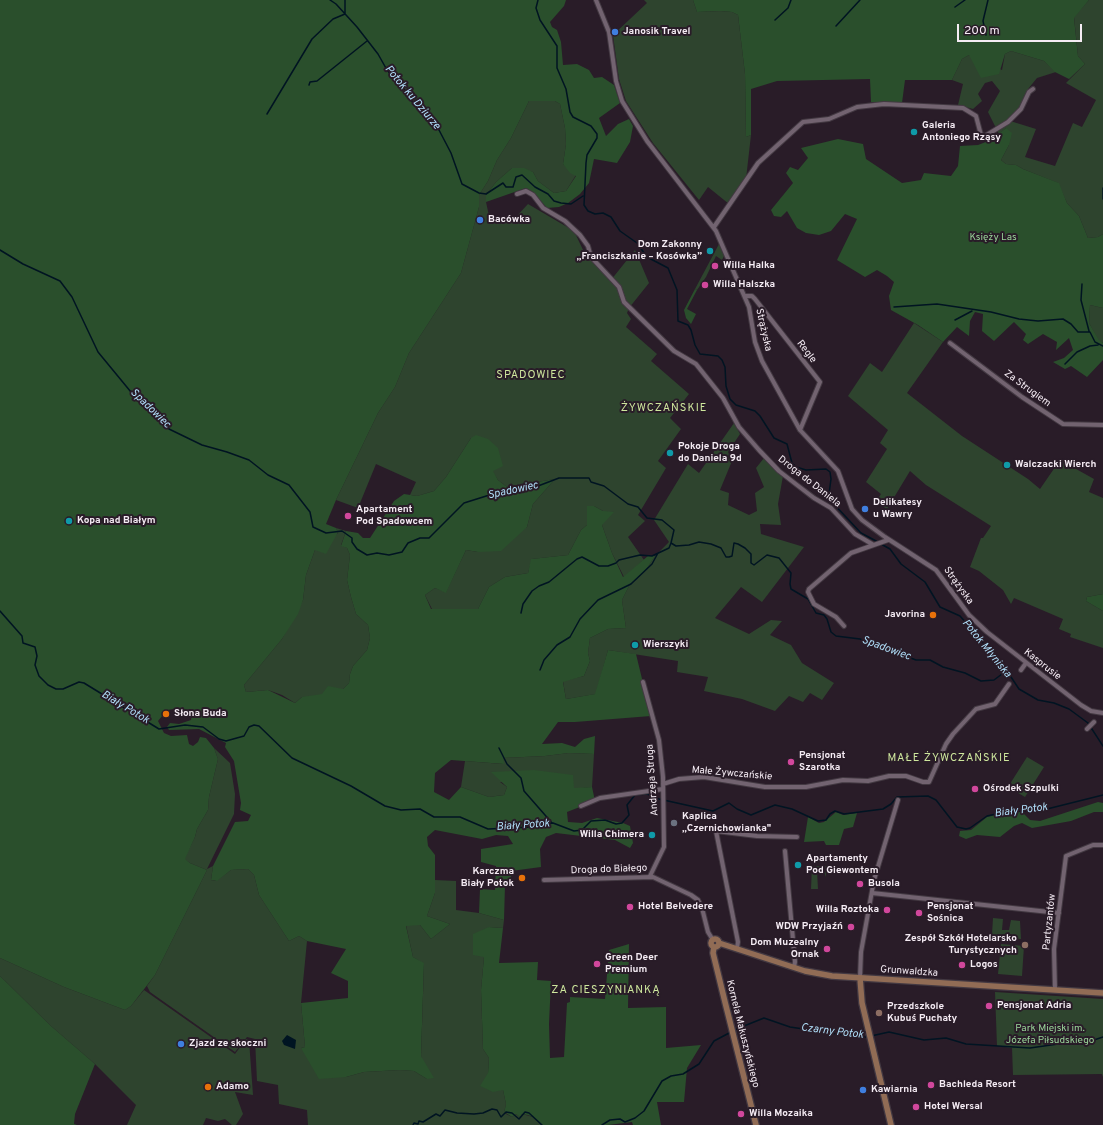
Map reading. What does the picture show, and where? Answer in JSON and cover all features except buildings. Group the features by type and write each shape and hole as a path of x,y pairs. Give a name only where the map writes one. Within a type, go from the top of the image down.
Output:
{"street":[{"name":"Strążyska","path":"596,0 603,13 609,32 616,81 625,106 647,141 714,227 750,310 755,342 760,357 800,430 838,471 848,502 854,512 888,540 936,570 974,621"},
{"path":"714,227 758,163 803,122 829,119 857,106 884,104 963,108 976,116 981,135 985,136 1008,122 1021,109 1029,92 1033,89"},
{"name":"Droga do Daniela","path":"517,194 526,191 533,196 543,208 570,226 588,246 591,257 619,287 624,302 674,351 696,364 723,398 739,427 759,450 796,485 831,508 855,534 874,544"},
{"name":"Regle","path":"745,296 752,296 755,299 820,382 800,430"},
{"name":"Za Strugiem","path":"950,343 1022,397 1063,424 1103,425"},
{"path":"844,626 836,617 814,604 808,592 809,589 851,553 888,540"},
{"name":"Kasprusie","path":"974,621 1084,707 1103,714"},
{"path":"1021,670 1026,663"},
{"name":"Andrzeja Struga","path":"643,682 660,746 663,786 664,847 650,876"},
{"name":"Małe Żywczańskie","path":"581,806 600,798 663,786 679,779 704,777 765,787 806,787 843,780 868,781 889,776 906,776 923,782 929,782 946,744 953,734 976,709 995,704 1009,684"},
{"path":"1087,729 1094,722"},
{"path":"891,1125 861,998 860,978 862,952 874,880 898,800"},
{"path":"737,948 738,942 716,831 757,836 797,837"},
{"name":"Partyzantów","path":"1055,990 1054,948 1066,856 1093,845 1103,845"},
{"path":"785,852 795,962 794,967"},
{"name":"Droga do Białego","path":"544,880 650,876 691,894 698,900 702,908 709,933 713,940"},
{"path":"872,893 1059,913"},
{"path":"713,940 716,940 719,943 714,947 711,944 713,940"},
{"name":"Grunwaldzka","path":"719,943 794,967 822,974 860,978 1103,993"},
{"name":"Kornela Makuszyńskiego","path":"714,947 714,957 756,1125"}],"green space":[{"path":"0,0 566,0 564,6 550,22 552,27 557,30 561,42 563,65 577,64 589,70 594,78 602,77 614,85 620,103 599,118 606,136 618,124 629,119 633,126 630,142 617,163 594,159 589,183 580,194 568,203 559,207 547,208 533,192 526,188 486,202 486,195 496,182 512,168 524,168 533,172 538,181 554,193 566,191 576,176 570,173 563,164 566,144 565,128 560,104 555,101 529,101 511,138 497,160 488,181 479,195 479,207 461,273 409,353 395,387 378,413 336,500 326,524 336,528 338,532 326,554 315,550 306,575 303,600 298,614 282,639 244,685 246,692 268,690 295,703 302,697 322,694 328,686 343,689 349,683 353,666 367,650 370,638 368,625 356,614 347,580 350,555 347,548 341,546 346,531 358,533 363,538 370,538 394,501 404,494 417,496 434,491 446,477 471,438 476,435 488,439 498,448 503,466 493,471 498,480 507,487 555,479 533,504 527,527 501,551 478,552 466,550 446,593 435,588 425,595 431,609 478,609 489,587 505,577 528,573 531,559 568,555 581,530 587,525 587,506 594,506 603,511 614,512 602,525 612,553 623,577 648,556 655,556 645,571 630,584 622,600 626,628 608,629 590,638 588,653 590,661 584,676 563,682 566,699 595,694 608,650 636,654 651,716 558,722 542,744 562,743 575,747 584,739 595,736 594,754 569,753 503,758 504,764 451,760 435,773 434,792 449,800 461,787 489,797 504,795 507,787 491,772 534,770 573,775 574,788 592,787 595,801 567,812 568,822 582,823 597,818 623,823 630,826 633,843 630,848 615,840 556,833 546,837 540,849 541,867 511,871 511,885 505,885 504,920 479,913 480,889 495,890 496,866 481,862 481,849 513,844 508,836 496,835 482,839 435,830 427,837 428,846 435,855 435,893 427,916 450,924 431,939 420,925 406,926 413,957 424,963 421,1056 434,1078 427,1079 414,1071 400,1070 364,1072 346,1077 319,1079 301,1048 305,1047 301,1003 348,998 348,981 331,973 346,949 307,941 299,936 289,941 259,895 254,875 248,869 231,870 217,881 211,880 213,866 235,822 248,821 251,815 240,810 241,803 234,761 225,747 226,743 199,729 169,730 167,727 170,723 179,724 191,720 192,713 180,708 167,710 158,721 164,733 171,736 187,735 189,744 193,746 198,742 200,737 206,738 214,748 218,759 209,797 208,810 197,829 185,859 190,863 207,870 155,975 131,1006 125,1010 64,987 0,958"},
{"path":"644,0 693,0 697,12 720,11 732,12 738,15 745,74 746,137 751,135 746,179 729,204 708,187 699,200 653,143 626,101 619,79 613,35 647,3"},
{"path":"693,0 1089,0 1074,18 1078,56 1085,64 1069,79 1055,72 1044,61 1011,51 1005,54 999,74 981,78 969,55 962,59 952,80 905,80 902,103 871,102 870,79 777,81 751,89 751,135 746,137 745,74 738,15 732,12 720,11 697,12"},
{"path":"1089,0 1103,0 1103,234 1098,237 1088,238 1079,216 1067,203 1058,183 1016,165 1006,164 1001,160 1009,145 1006,128 999,134 988,112 1000,91 992,81 985,83 978,94 982,101 973,109 958,105 963,84 952,80 962,59 969,55 1002,70 1005,54 1011,51 1044,61 1056,72 1037,78 1028,89 1020,107 1007,120 1036,129 1025,157 1055,166 1073,123 1082,127 1096,100 1066,83 1085,64 1078,56 1074,17"},
{"path":"529,101 555,101 560,104 565,128 566,144 563,164 576,175 566,191 554,193 538,181 533,172 512,168 496,182 486,195 489,216 494,222 508,218 514,219 528,204 574,231 584,252 611,280 635,250 649,283 629,308 627,313 631,319 626,327 657,354 651,361 689,394 670,418 681,429 658,461 666,468 638,515 645,521 628,537 644,560 624,577 612,553 602,525 603,511 594,506 587,507 587,525 581,530 568,555 532,559 528,573 505,577 489,587 478,609 432,609 425,595 435,588 446,592 466,550 478,552 527,527 533,504 555,479 507,487 498,480 471,438 446,477 434,491 417,496 410,495 416,482 376,464 358,508 336,500 378,413 395,387 409,353 461,273 479,207 479,195 488,181 497,160 511,138"},
{"name":"Księży Las","path":"1006,128 1012,133 1009,145 1001,160 1006,164 1016,165 1059,183 1067,203 1079,216 1088,238 1098,237 1103,234 1103,308 1090,305 1089,323 1099,340 1103,343 1103,360 1087,377 1071,366 1065,369 1053,362 1064,358 1073,350 1069,338 1056,350 1057,342 1043,334 1028,344 1023,340 1026,334 1014,322 994,341 982,331 983,314 975,312 970,321 969,336 957,327 943,342 918,325 891,310 889,296 894,282 887,276 877,270 865,277 837,260 857,219 845,214 831,231 819,235 806,233 797,228 787,211 781,217 774,216 771,210 793,183 786,173 790,167 798,170 808,158 801,148 838,139 863,144 866,159 902,183 921,180 924,173 951,176 958,166 960,146 978,145 991,140"},
{"path":"719,244 724,256 722,260 716,256 706,277 697,290 695,289"},
{"path":"695,289 697,290 687,309 696,314 691,324 686,318 684,310"},
{"path":"1090,305 1103,308 1103,343 1099,341 1089,323"},
{"path":"914,323 943,342 907,393 962,436 1028,479 1040,489 1060,460 1094,479 1089,492 1103,498 1103,594 1087,597 1086,601 1103,611 1103,648 1070,637 1071,634 1059,629 1063,619 1014,598 1011,604 1003,590 979,571 970,567 981,538 983,538 991,526 926,485 910,471 887,509 876,502 881,494 866,482 887,449 880,443 888,430 848,396 870,363 882,372"},
{"path":"734,423 740,434 728,452 732,461 720,490 729,493 728,505 749,515 757,511 755,493 764,487 756,468 764,458 783,476 778,504 781,525 760,524 761,534 804,547 762,602 741,587 715,618 749,634 771,620 782,621 770,635 791,645 802,663 834,683 822,700 810,693 803,702 789,696 775,711 742,699 704,691 708,677 677,672 678,661 608,650 596,694 566,699 563,681 584,676 590,661 588,653 590,638 608,629 626,628 622,600 630,584 645,571 655,556 669,542 654,520 688,464 699,473"},
{"path":"336,528 346,531 341,545 347,548 350,555 347,580 356,614 368,625 370,638 367,650 353,666 349,683 343,689 315,697 302,697 295,703 282,695 268,690 246,692 244,685 282,639 303,600 306,575 315,550 338,533"},
{"path":"1103,594 1103,611 1086,601 1087,597"},
{"path":"214,748 230,763 235,794 234,814 207,869 213,866 211,880 216,881 231,870 248,869 254,875 259,895 289,941 299,936 307,941 301,1003 305,1047 301,1048 346,1077 364,1072 400,1070 414,1071 427,1079 421,1056 424,964 413,957 406,925 420,925 431,939 450,924 427,916 435,893 435,880 456,881 456,910 479,913 504,920 503,928 489,927 484,957 481,990 483,1049 489,1058 488,1073 503,1090 506,1104 504,1113 512,1117 516,1114 520,1117 522,1114 533,1117 541,1125 308,1125 307,1110 279,1104 278,1085 257,1081 255,1039 247,1037 235,1052 150,992 147,986 155,975 207,870 184,859 195,837 197,829 208,810 209,797 218,759"},
{"path":"569,753 594,754 592,787 573,789 500,782 507,787 504,795 489,797 461,787 465,761 503,764 503,758"},
{"path":"1027,757 1044,767 1025,797 1008,787"},
{"path":"1098,802 1103,803 1103,812 1094,812 1071,821 1032,828 1022,823 1014,826 1000,837 977,835 966,839 959,836 960,831 971,830 987,817 1009,812 1022,812 1030,820 1040,821"},
{"path":"836,812 843,815 857,813 853,827 844,829 839,845 826,845 824,841 804,842 808,817 819,823 824,822"},
{"path":"812,866 826,866 826,877 823,870 817,871 818,889 811,889"},
{"path":"993,918 1003,919 1002,930 1009,930 1011,920 1020,921 1021,939 989,937 990,934 992,934"},
{"path":"489,927 503,928 499,963 538,962 537,980 551,981 549,1024 550,1058 564,1057 567,1003 570,1002 570,997 605,999 609,950 629,944 628,1008 666,1007 666,1048 701,1045 687,1068 684,1102 657,1102 661,1125 633,1125 632,1122 608,1125 541,1125 533,1117 528,1115 522,1114 520,1117 516,1114 512,1117 504,1113 506,1104 503,1090 493,1092 480,1086 488,1073 489,1058 483,1049 481,990 484,957 473,955 473,934"},
{"path":"1001,944 1024,946 1022,976 998,974"},
{"path":"0,958 64,987 125,1010 131,1006 144,990 235,1054 246,1039 249,1040 253,1095 235,1092 243,1114 236,1125 232,1125 225,1119 218,1121 206,1118 203,1125 127,1125 136,1105 95,1064 51,1026 0,976"},
{"path":"0,976 51,1026 95,1064 75,1114 74,1124 77,1125 0,1125"},
{"name":"Park Miejski im. Józefa Piłsudskiego","path":"995,992 1103,999 1103,1077 1102,1074 1013,1075 1012,1048 997,1046"}],"water":[{"path":"287,1035 296,1040 295,1049 284,1045 282,1041"}],"waterway":[{"name":"Potok ku Dziurze","path":"330,0 336,4 357,27 378,54 387,70 404,89 409,98 439,130 451,153 462,184 479,193 486,194 503,183 506,187 513,187 516,177 522,175 535,187 548,194 554,201 571,204 583,196"},
{"path":"267,114 312,39 333,19 345,14 345,0"},
{"name":"Potok Młyniska","path":"538,0 536,8 540,20 557,46 557,68 566,89 570,112 573,117 591,126 597,134 597,138 587,155 584,205 588,211 595,214 603,213 611,217 620,231 637,243 647,257 668,268 677,290 678,321 688,325 700,354 718,356 722,360 725,367 726,386 730,399 736,405 755,411 760,416 774,438 787,444 792,463 796,467 806,470 826,469 830,472 831,479 829,494 831,501 861,533 878,542"},
{"path":"775,20 788,8 791,0"},
{"path":"836,26 860,0"},
{"path":"955,7 965,0"},
{"path":"986,35 983,21 988,0"},
{"path":"309,85 310,82 317,81 367,41"},
{"path":"1103,188 1103,199"},
{"name":"Spadowiec","path":"0,250 23,264 60,281 72,297 98,352 140,403 169,429 202,445 249,460 268,475 289,485 310,512 313,527 326,533 342,531 352,538 352,542 357,549 367,555 377,553 389,555 402,552 408,543 420,538 429,538 464,503 499,492 538,486 559,478 589,478 591,482 604,486 628,504 638,507 647,518 662,520 674,530 671,543 676,546 689,545 699,542 711,544 721,548 726,557 729,557 732,556 734,543 745,548 751,554 751,563 754,565 767,555 779,558 791,573 791,589 808,599 816,613 824,615 827,619 831,632 836,636 860,639 916,660 930,660 943,667 965,673 981,681 994,680 1006,671"},
{"path":"1082,284 1081,300 1089,331"},
{"path":"894,307 937,304 991,312 1019,319 1038,321 1063,319 1071,324 1078,332 1090,332 1095,342 1103,346"},
{"path":"955,320 972,311"},
{"path":"1065,364 1077,352 1090,346 1098,345"},
{"path":"521,613 523,604 532,591 549,582 577,559 582,557 599,566 608,566 619,560 640,555 652,556 669,548 671,543"},
{"name":"Potok Młyniska","path":"881,544 890,549 901,564 925,582 940,607 960,616 1009,674 1019,689 1038,700 1054,703 1069,709 1088,723 1103,746"},
{"path":"540,670 544,660 557,645 570,637 580,619 598,600 631,584 652,564 658,553"},
{"name":"Biały Potok","path":"0,611 22,636 23,643 35,647 37,656 35,665 39,676 48,685 56,689 63,689 79,682 84,683 159,729 185,725 203,727 219,739 226,741 244,736 249,727 254,725 259,726 292,758 351,786 385,806 401,810 420,809 434,817 460,817 488,829 531,827 553,823 574,831 582,830 591,821 605,820 616,824 622,823 629,815 627,805 635,795 647,794 659,799 713,811 729,803 737,809 751,815 775,805 792,809 818,821 826,820 830,814 835,811 844,814 883,809 891,804 897,797 928,796 936,800 957,827 966,829 970,828 987,816 1010,811 1039,811 1103,795"},
{"path":"499,748 507,764 521,778 524,791 552,823"},
{"name":"Czarny Potok","path":"734,1030 764,1018 790,1027 844,1035 859,1033 863,1037 867,1037"},
{"name":"Czarny Potok","path":"602,1125 610,1120 620,1119 625,1122 635,1118 644,1111 662,1081 671,1076 683,1074 699,1064 714,1041 731,1032"},
{"name":"Czarny Potok","path":"871,1036 889,1032 924,1040 946,1038 966,1044 1030,1048 1058,1044 1082,1044 1103,1037"},
{"name":"Czarny Potok","path":"413,1125 414,1123 418,1124 419,1121 423,1122 436,1114 440,1116 445,1110 457,1113 474,1114 483,1113 492,1109 497,1110 501,1117 506,1112 512,1113 519,1119 525,1112 529,1113 542,1125"}],"place":[{"name":"Janosik Travel","path":"615,32"},
{"name":"Galeria Antoniego Rząsy","path":"914,132"},
{"name":"Bacówka","path":"480,220"},
{"name":"Dom Zakonny „Franciszkanie – Kosówka”","path":"710,251"},
{"name":"Willa Halka","path":"715,266"},
{"name":"Willa Halszka","path":"705,285"},
{"name":"Pokoje Droga do Daniela 9d","path":"670,453"},
{"name":"Walczacki Wierch","path":"1007,465"},
{"name":"Delikatesy u Wawry","path":"865,509"},
{"name":"Apartament Pod Spadowcem","path":"348,516"},
{"name":"Kopa nad Białym","path":"69,521"},
{"name":"Javorina","path":"933,615"},
{"name":"Wierszyki","path":"635,645"},
{"name":"Słona Buda","path":"166,714"},
{"name":"Pensjonat Szarotka","path":"791,762"},
{"name":"Ośrodek Szpulki","path":"975,789"},
{"name":"Kaplica „Czernichowianka\"","path":"674,823"},
{"name":"Willa Chimera","path":"652,835"},
{"name":"Apartamenty Pod Giewontem","path":"798,865"},
{"name":"Karczma Biały Potok","path":"522,878"},
{"name":"Busola","path":"860,884"},
{"name":"Hotel Belvedere","path":"630,907"},
{"name":"Willa Roztoka","path":"887,910"},
{"name":"Pensjonat Sośnica","path":"919,913"},
{"name":"WDW Przyjaźń","path":"851,927"},
{"name":"Zespół Szkół Hotelarsko Turystycznych","path":"1025,945"},
{"name":"Dom Muzealny Ornak","path":"827,949"},
{"name":"Green Deer Premium","path":"597,964"},
{"name":"Logos","path":"962,965"},
{"name":"Pensjonat Adria","path":"989,1006"},
{"name":"Przedszkole Kubuś Puchaty","path":"879,1013"},
{"name":"Zjazd ze skoczni","path":"181,1044"},
{"name":"Bachleda Resort","path":"931,1085"},
{"name":"Adamo","path":"208,1087"},
{"name":"Kawiarnia","path":"863,1090"},
{"name":"Hotel Wersal","path":"916,1107"},
{"name":"Willa Mozaika","path":"741,1114"}],"district":[{"name":"SPADOWIEC","path":"531,376"},
{"name":"ŻYWCZAŃSKIE","path":"664,409"},
{"name":"MAŁE ŻYWCZAŃSKIE","path":"949,759"},
{"name":"ZA CIESZYNIANKĄ","path":"606,991"}]}
